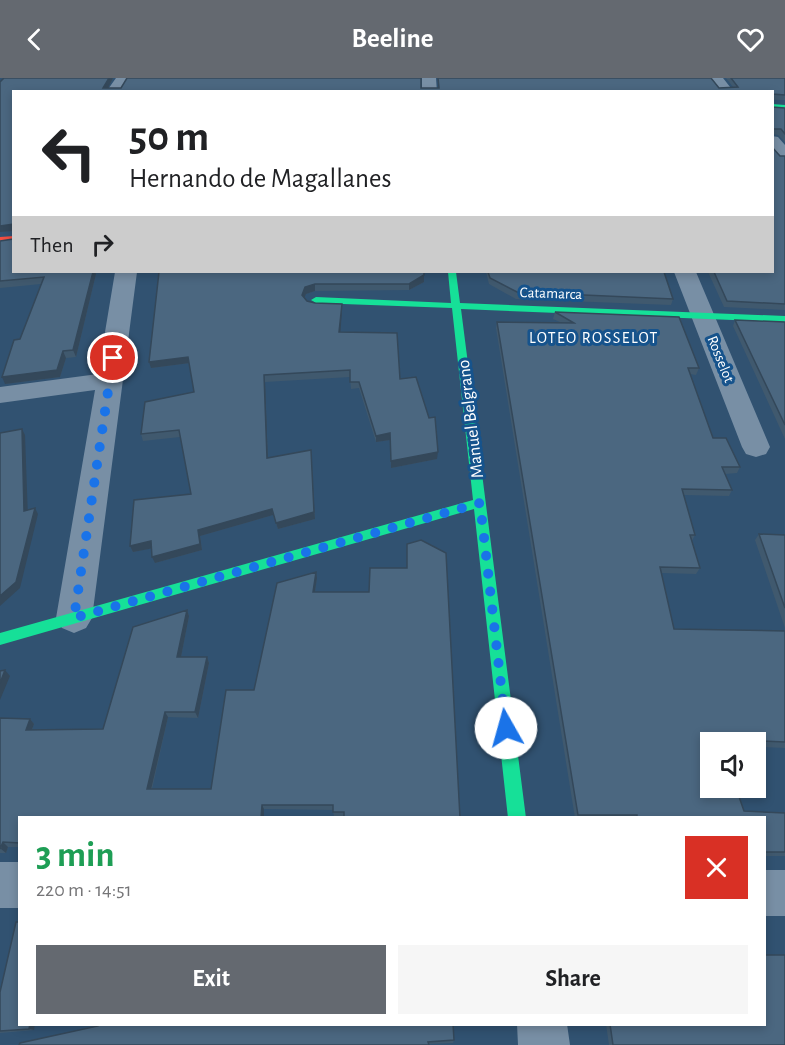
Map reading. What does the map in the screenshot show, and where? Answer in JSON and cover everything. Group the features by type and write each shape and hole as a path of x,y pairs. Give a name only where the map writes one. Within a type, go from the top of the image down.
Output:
{"street":[{"path":"115,90 124,78"},
{"path":"715,78 725,90"},
{"path":"774,143 785,156"},
{"path":"74,618 126,273"},
{"name":"Manuel Belgrano","path":"452,273 517,816"},
{"name":"Rosselot","path":"685,273 756,447"},
{"name":"Catamarca","path":"316,300 785,319"},
{"path":"0,394 110,380"},
{"path":"0,639 480,503"},
{"path":"0,885 18,885"},
{"path":"766,893 785,893"},
{"path":"542,1026 544,1045"}],"building":[{"path":"4,78 109,78 103,88 121,88 127,78 421,78 421,88 439,88 438,78 711,78 719,88 738,87 731,78 785,78 785,95 774,94 774,90 12,90 12,224 0,226 0,82"},
{"path":"774,107 785,108 785,134 781,129 774,129"},
{"path":"774,149 780,156 785,156 785,304 727,301 714,273 774,273"},
{"path":"12,239 12,273 93,273 73,350 63,351 57,370 2,377 14,340 20,339 44,277 0,281 0,241"},
{"path":"159,273 424,273 409,284 315,284 305,287 302,295 307,301 315,303 342,304 339,332 397,333 400,379 416,377 429,418 435,417 438,452 391,461 390,433 376,436 359,382 350,382 350,370 264,375 267,458 311,450 314,512 276,523 272,509 198,530 200,544 152,557 151,541 130,546 134,500 191,494 179,430 141,434 145,402 194,392 188,357 149,362"},
{"path":"488,273 664,273 673,299 517,292 490,278"},
{"path":"555,312 679,317 699,368 688,368 713,438 726,438 740,467 722,467 732,490 682,489 695,535 690,535 700,568 660,567 674,629 785,631 785,742 766,741 766,732 700,732 700,798 739,798 744,811 785,813 785,852 766,852 766,816 578,815 497,322 574,323"},
{"path":"735,320 785,322 785,425"},
{"path":"22,429 24,511 35,508 16,582 0,596 0,433"},
{"path":"759,534 785,535 785,608"},
{"path":"421,540 446,553 460,816 344,816 344,812 333,812 333,805 262,805 261,816 18,816 18,843 3,842 0,849 0,718 30,719 26,730 103,729 133,627 187,610 177,657 207,657 195,712 165,712 147,789 211,789 226,690 254,690 277,583 316,572 313,592 369,592 370,568 407,568 407,544"},
{"path":"5,670 0,683 0,671"},
{"path":"16,922 18,922 18,1026 30,1026 29,1029 0,1031 0,992"},
{"path":"766,955 785,955 785,1045 613,1045 610,1026 766,1026"},
{"path":"98,1026 453,1026 454,1040 428,1042 429,1045 19,1045"}],"traffic: fast":[{"path":"774,106 785,107"},
{"path":"452,273 517,816"},
{"path":"316,300 785,319"},
{"path":"0,639 480,503"}],"traffic: jam":[{"path":"0,240 12,238"}],"district":[{"name":"LOTEO ROSSELOT","path":"594,337"}],"route":[{"path":"113,358 74,618 480,503 506,728"}]}
